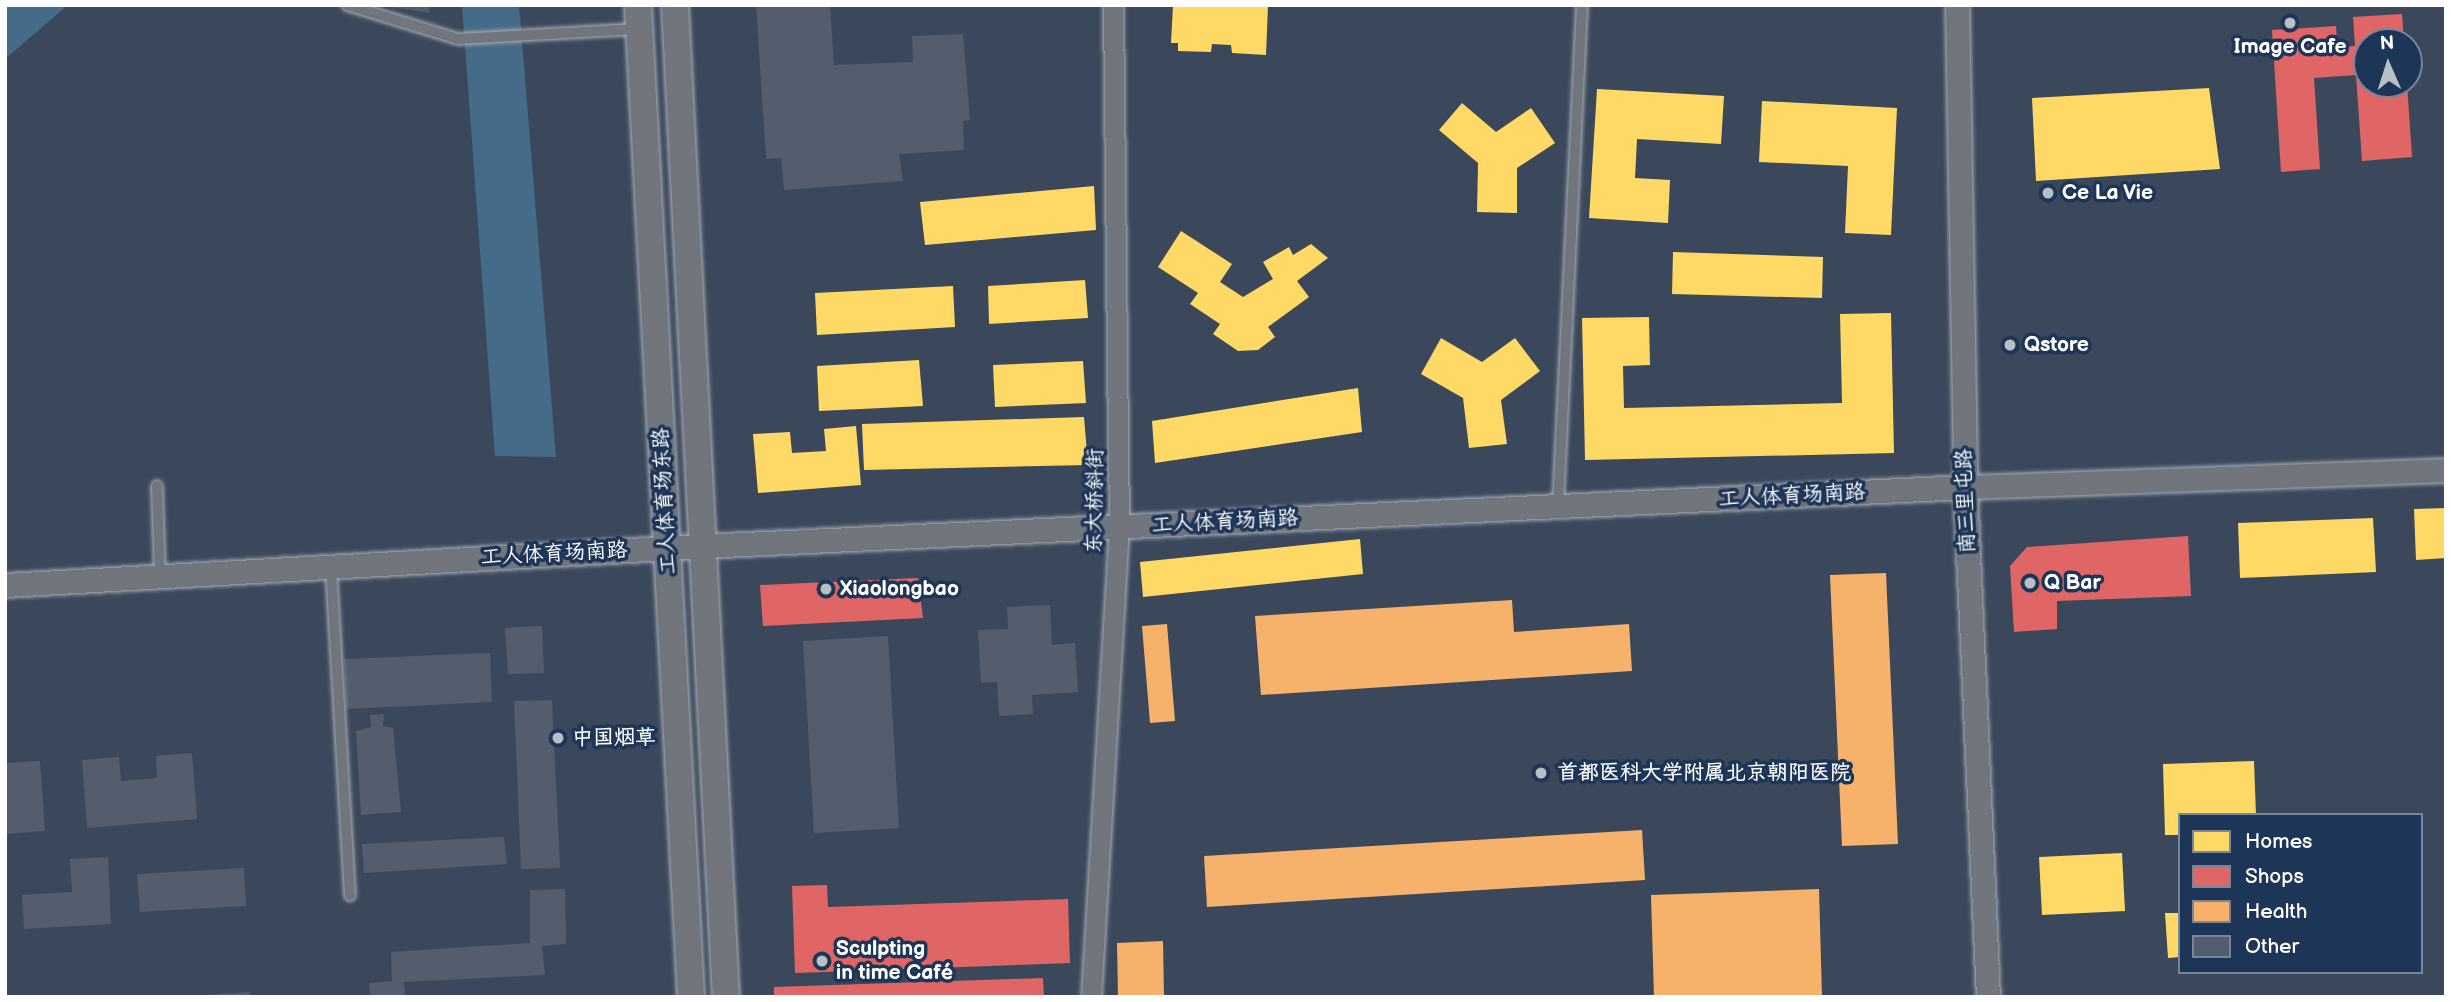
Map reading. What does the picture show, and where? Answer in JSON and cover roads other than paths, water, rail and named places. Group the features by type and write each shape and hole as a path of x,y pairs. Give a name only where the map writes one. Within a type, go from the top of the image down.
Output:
{"main road":[{"name":"工人体育场东路","path":"675,5 726,997"},
{"name":"工人体育场东路","path":"638,17 691,997"}],"street":[{"name":"东大桥斜街","path":"1091,997 1119,527 1112,5"},
{"name":"南三里屯路","path":"1957,5 1965,487 1988,997"},
{"name":"工人体育场南路","path":"5,585 701,546 1965,487 2446,470"}],"lane":[{"path":"347,5 458,39 526,38 638,17"},
{"path":"1558,506 1582,5"},
{"path":"157,486 160,576"},
{"path":"331,567 350,895"}],"water":[{"path":"5,5 68,5 5,59"},
{"path":"462,5 519,5 556,457 495,456"}],"place":[{"name":"Image Cafe","path":"2290,23"},
{"name":"Ce La Vie","path":"2048,193"},
{"name":"Qstore","path":"2010,345"},
{"name":"Q Bar","path":"2030,583"},
{"name":"Xiaolongbao","path":"826,589"},
{"name":"中国烟草","path":"558,738"},
{"name":"首都医科大学附属北京朝阳医院","path":"1541,773"},
{"name":"Sculpting in time Café","path":"822,961"}]}
